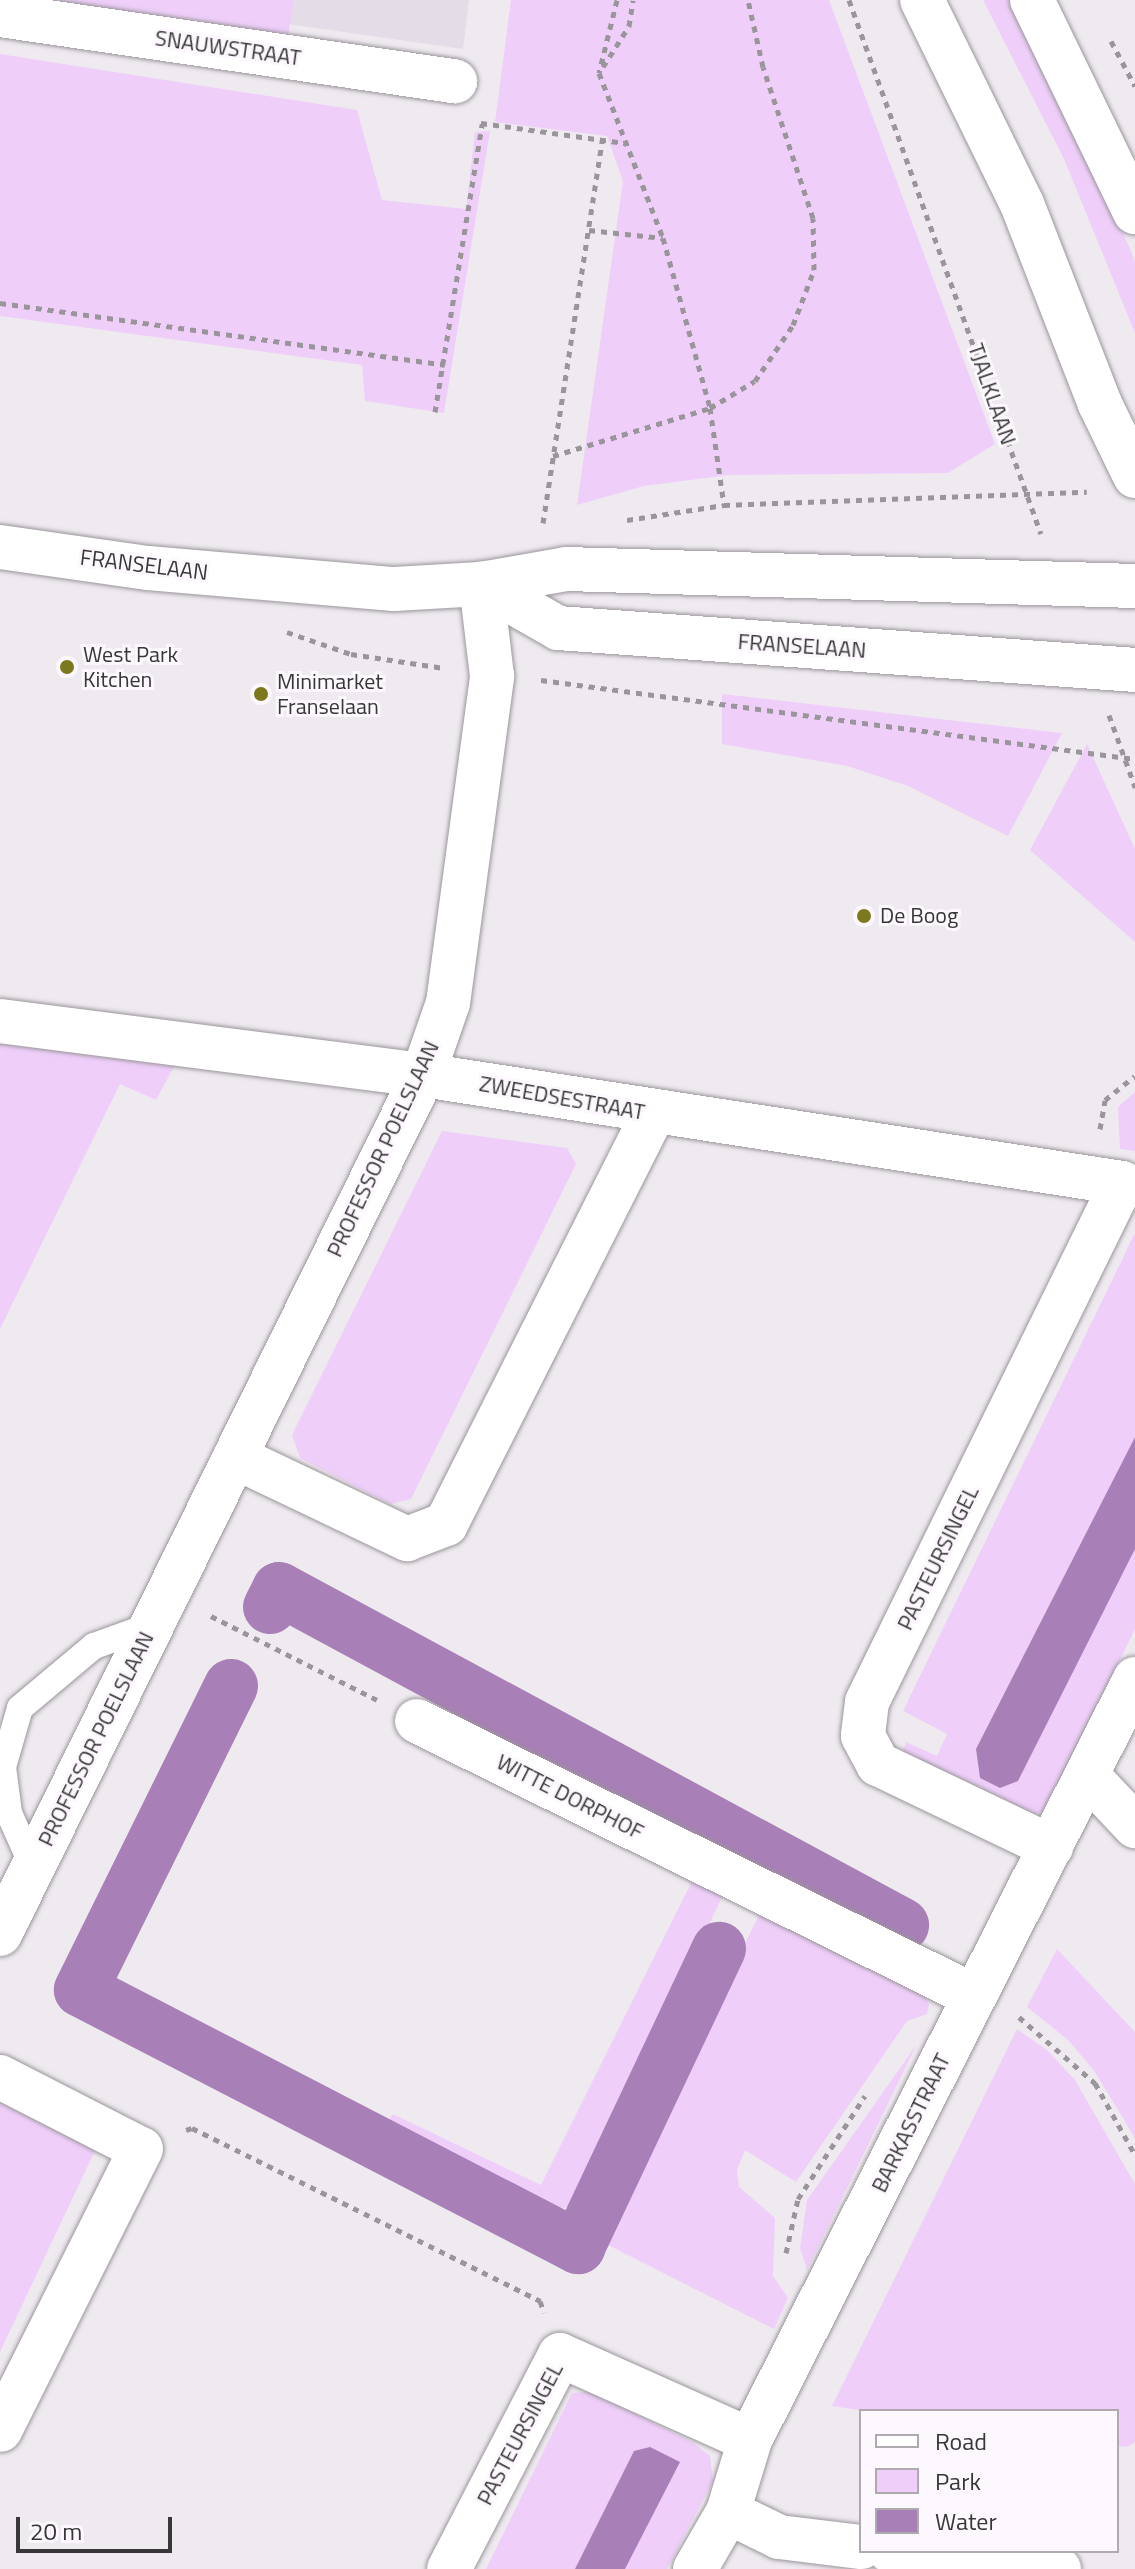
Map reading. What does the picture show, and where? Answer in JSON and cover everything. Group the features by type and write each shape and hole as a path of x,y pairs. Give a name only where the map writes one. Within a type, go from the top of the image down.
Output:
{"street":[{"path":"922,0 1022,204 1100,404 1119,484"},
{"path":"1032,0 1135,212"},
{"name":"SNAUWSTRAAT","path":"0,15 455,81"},
{"name":"FRANSELAAN","path":"0,547 148,568 394,589 481,584 566,569 1135,586"},
{"name":"FRANSELAAN","path":"481,584 558,628 1135,670"},
{"name":"PROFESSOR POELSLAAN","path":"0,1934 423,1075 448,1003 492,676 481,584"},
{"name":"ZWEEDSESTRAAT","path":"0,1021 423,1075 654,1113 1107,1180"},
{"path":"235,1457 407,1539 446,1524 654,1113"},
{"name":"PASTEURSINGEL","path":"1051,1847 878,1764 863,1736 867,1702 1107,1180"},
{"name":"BARKASSTRAAT","path":"695,2569 728,2512 750,2440 1135,1679"},
{"name":"WITTE DORPHOF","path":"417,1721 974,1996"},
{"path":"1088,1776 1135,1826"},
{"path":"0,2077 141,2149 0,2430"},
{"name":"PASTEURSINGEL","path":"449,2569 560,2355 750,2440"},
{"path":"728,2512 779,2537 859,2547"},
{"path":"909,2553 1059,2569"}],"lane":[{"path":"33,1867 9,1813 3,1767 20,1708 94,1646 160,1609"}],"path":[{"path":"617,0 599,73 663,238 710,408 724,505"},
{"path":"599,73 629,26 633,0"},
{"path":"553,456 710,408 755,381 793,325 814,270 813,218 763,67 748,0"},
{"name":"TJALKLAAN","path":"849,0 1060,582"},
{"path":"435,412 482,124 455,81"},
{"path":"482,124 626,143"},
{"path":"542,531 602,140"},
{"path":"589,230 663,238"},
{"path":"0,303 445,365"},
{"path":"624,521 652,512 724,505 1026,492 1119,484"},
{"path":"1091,668 1135,787"},
{"path":"1124,759 1135,759"},
{"path":"1107,1180 1105,1100 1135,1076"},
{"path":"160,1609 417,1721"},
{"path":"974,1996 1031,2023 1095,2083 1135,2155"},
{"path":"141,2149 192,2128 540,2301 560,2355"}],"shaded area":[{"path":"119,0 469,0 463,49"}],"green space":[{"path":"0,0 294,0 287,42"},
{"path":"511,0 829,0 995,444 948,473 729,475 644,486 577,505 623,181 607,136 495,122"},
{"path":"983,0 1011,0 1101,180 1135,261 1135,333 1064,159"},
{"path":"0,54 357,110 382,200 466,209 475,132 490,131 444,413 365,401 362,365 0,316"},
{"path":"722,694 1062,733 1008,836 908,786 847,766 722,744"},
{"path":"1087,744 1135,849 1135,942 1030,850"},
{"path":"0,1035 177,1061 156,1100 120,1084 0,1329"},
{"path":"1135,1092 1135,1151 1120,1149 1118,1107"},
{"path":"442,1131 567,1148 576,1164 411,1499 390,1504 300,1458 292,1435"},
{"path":"1135,1233 1135,1437 976,1749 980,1778 1018,1781 1135,1549 1135,1629 1046,1811 1018,1819 901,1758 906,1742 937,1756 947,1734 903,1711"},
{"path":"693,1879 723,1895 574,2207 544,2209 380,2133 393,2114 541,2185"},
{"path":"762,1909 925,1994 929,2005 927,2014 907,2021 796,2182 745,2150 737,2170 739,2187 775,2218 773,2276 788,2298 774,2329 598,2240"},
{"path":"1057,1949 1135,2032 1135,2138 1095,2072 1068,2040 1027,2007"},
{"path":"1017,2029 1047,2050 1075,2080 1135,2184 1135,2442 1127,2447 1119,2446 1119,2409 859,2410 832,2406"},
{"path":"917,2044 807,2270 800,2248 807,2200"},
{"path":"0,2066 108,2123 0,2352"},
{"path":"591,2392 692,2442 710,2456 713,2481 667,2569 486,2569 572,2393"}],"water":[{"path":"1135,1437 1135,1549 1018,1781 1000,1788 980,1778 976,1749"},
{"path":"650,2447 680,2462 625,2569 575,2569 634,2451"}],"waterway":[{"path":"270,1607 279,1589 902,1925"},
{"path":"231,1686 81,1990 578,2247 719,1949"}],"place":[{"name":"West Park Kitchen","path":"67,667"},
{"name":"Minimarket Franselaan","path":"261,694"},
{"name":"De Boog","path":"864,916"}]}
